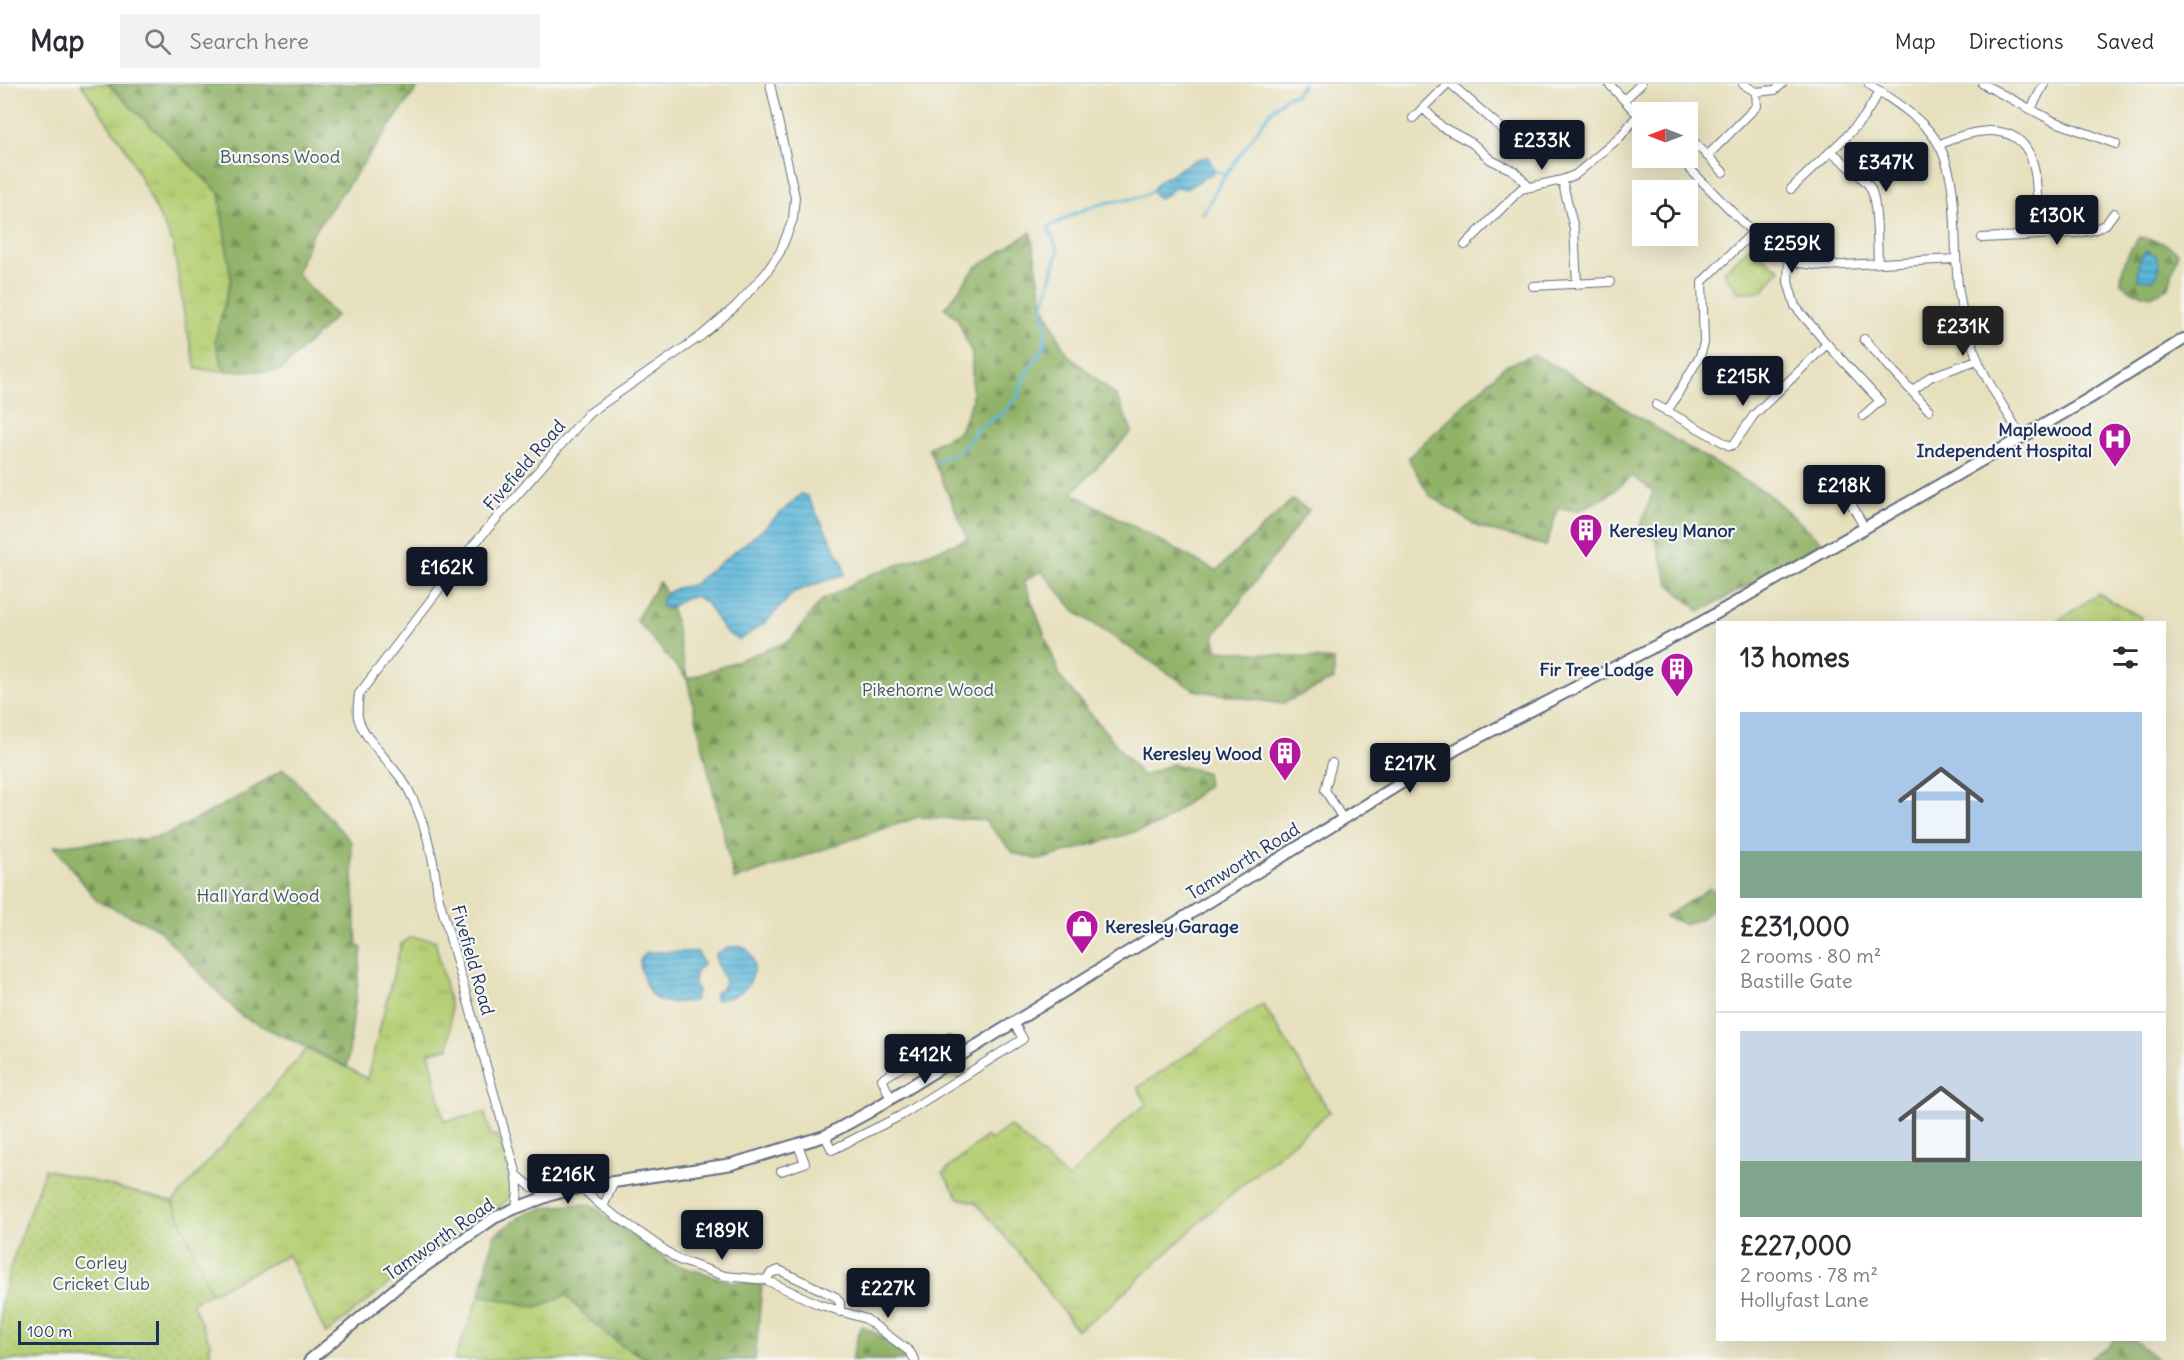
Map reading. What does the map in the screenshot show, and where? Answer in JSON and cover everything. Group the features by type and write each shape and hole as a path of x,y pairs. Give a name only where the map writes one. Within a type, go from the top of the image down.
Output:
{"main road":[{"name":"Tamworth Road","path":"310,1360 408,1278 494,1218 516,1208 581,1187 732,1164 825,1136 891,1099 1458,748 1698,624 2022,438 2184,339"}],"street":[{"name":"Fivefield Road","path":"516,1208 517,1175 438,895 435,865 426,829 408,789 358,720 359,694 469,550 582,421 614,395 701,336 736,306 766,273 780,252 793,219 795,197 770,84"},
{"path":"1413,118 1449,84 1507,133"},
{"path":"1609,84 1632,108"},
{"path":"1624,100 1641,84"},
{"path":"1743,84 1756,92 1775,90 1782,84"},
{"path":"1869,84 1911,114 1930,132 1940,146 1952,184 1960,300 1977,360 2022,438"},
{"path":"1983,84 2053,121 2116,144"},
{"path":"2031,109 2044,84"},
{"path":"1791,189 1864,117 1880,91"},
{"path":"1707,156 1757,106 1756,92"},
{"path":"1423,108 1442,127 1472,143 1491,160 1514,171 1528,186"},
{"path":"1465,245 1515,194 1528,186 1562,180 1575,175 1632,125"},
{"path":"1940,146 1958,136 1973,132 2004,132 2020,139 2028,149 2033,164 2036,183 2037,234"},
{"path":"1698,146 1723,172"},
{"path":"1831,151 1872,191 1878,263"},
{"path":"1689,168 1752,233 1771,249 1799,263 1824,266 1956,259"},
{"path":"1562,180 1574,229 1577,284"},
{"path":"1982,238 2094,230 2106,224 2114,213"},
{"path":"1667,412 1700,356 1704,343 1702,282 1752,233"},
{"path":"1789,258 1788,282 1795,306 1880,400 1863,416"},
{"path":"1533,286 1610,282"},
{"path":"1864,339 1929,410"},
{"path":"1656,405 1725,445 1734,444 1754,415 1827,344"},
{"path":"1912,391 1930,377 1977,360"},
{"path":"1845,492 1865,529"},
{"path":"1332,763 1325,790 1343,819"},
{"path":"825,1136 832,1150 900,1116 1023,1039 1014,1023"},
{"path":"891,1099 882,1079 950,1037 959,1056"},
{"path":"781,1171 809,1162 798,1145"},
{"path":"517,1175 530,1186 551,1195"},
{"path":"603,1207 614,1182"},
{"path":"581,1187 603,1207 679,1260 725,1276 766,1280 840,1312 866,1319 909,1351 915,1360"},
{"path":"766,1280 771,1273 779,1270 836,1297 840,1303 840,1312"}],"green space":[{"path":"81,84 108,84 219,193 231,278 215,341 225,371 196,369 186,325 173,244 126,149"},
{"name":"Bunsons Wood","path":"108,84 420,84 312,235 297,273 336,316 280,371 225,371 215,341 231,278 219,193"},
{"name":"Pikehorne Wood","path":"1031,232 1043,304 1066,353 1117,397 1132,431 1072,493 1216,571 1292,500 1309,510 1214,636 1218,650 1334,660 1334,679 1282,704 1194,690 1077,613 1041,571 1024,581 1061,678 1142,776 1173,764 1206,772 1208,785 1161,824 1040,860 1014,853 984,820 918,817 734,880 687,679 636,620 659,582 665,591 673,614 688,679 790,641 821,601 867,576 968,539 928,448 960,431 972,401 972,354 957,318 945,308 975,268"},
{"path":"2139,237 2164,243 2178,252 2169,287 2151,296 2131,291 2121,283 2126,258"},
{"path":"1751,245 1780,269 1763,291 1738,292 1723,272"},
{"path":"1534,355 1768,494 1823,543 1700,612 1669,584 1655,539 1638,534 1653,491 1632,476 1609,495 1580,510 1558,509 1546,546 1478,527 1429,495 1408,458 1505,366"},
{"path":"2098,594 2141,617 2139,621 2058,621"},
{"name":"Hall Yard Wood","path":"283,769 292,776 351,842 357,944 362,948 347,1067 241,1016 157,928 97,901 54,846 147,839 166,835 246,793"},
{"path":"1710,888 1716,892 1716,907 1700,919 1684,924 1665,917"},
{"path":"411,937 435,940 451,1009 449,1048 429,1052 444,1121 485,1113 491,1136 498,1135 512,1186 508,1200 402,1273 326,1334 288,1255 211,1293 173,1202 307,1049 367,1079 401,944"},
{"path":"1263,1004 1330,1112 1218,1205 1109,1307 1077,1330 1019,1253 975,1202 959,1198 943,1173 986,1136 991,1140 1010,1126 1068,1179 1132,1115 1147,1104 1137,1088"},
{"name":"Corley Cricket Club","path":"45,1169 173,1202 211,1293 192,1302 210,1343 210,1360 0,1360 0,1307 12,1262"},
{"path":"592,1204 606,1217 673,1264 733,1282 762,1284 755,1360 654,1360 629,1350 617,1342 566,1295 537,1307 480,1295 494,1235 526,1213 554,1206"},
{"path":"480,1295 537,1307 566,1295 595,1324 618,1342 654,1360 454,1360"},
{"path":"861,1326 886,1340 906,1360 851,1360"},
{"path":"2112,1341 2135,1341 2158,1360 2088,1360"}],"water":[{"path":"1208,157 1216,171 1186,189 1176,187 1158,198 1152,191 1160,180 1197,159"},
{"path":"2146,250 2156,255 2159,270 2154,280 2139,279 2138,264"},
{"path":"801,494 807,496 842,561 845,574 794,592 767,621 740,640 726,633 707,604 695,596 684,599 667,609 661,605 663,596 676,588 692,585 761,531"},
{"path":"742,946 748,951 754,963 749,983 738,994 715,1000 715,993 725,983 717,964 716,954 729,947"},
{"path":"647,952 698,952 703,965 695,976 694,985 698,990 694,1001 663,1002 652,995 647,988 640,965 640,960"}],"waterway":[{"path":"1203,214 1219,185 1270,112 1286,97 1296,94 1303,84"},
{"path":"1216,171 1226,175"},
{"path":"937,461 961,450 977,429 1001,414 1018,398 1024,376 1044,347 1047,325 1042,311 1058,251 1048,227 1094,206 1133,199 1152,191"}],"place":[{"name":"Maplewood Independent Hospital","path":"2115,468"},
{"name":"Keresley Manor","path":"1586,559"},
{"name":"Fir Tree Lodge","path":"1677,698"},
{"name":"Keresley Wood","path":"1285,782"},
{"name":"Keresley Garage","path":"1082,955"}]}
